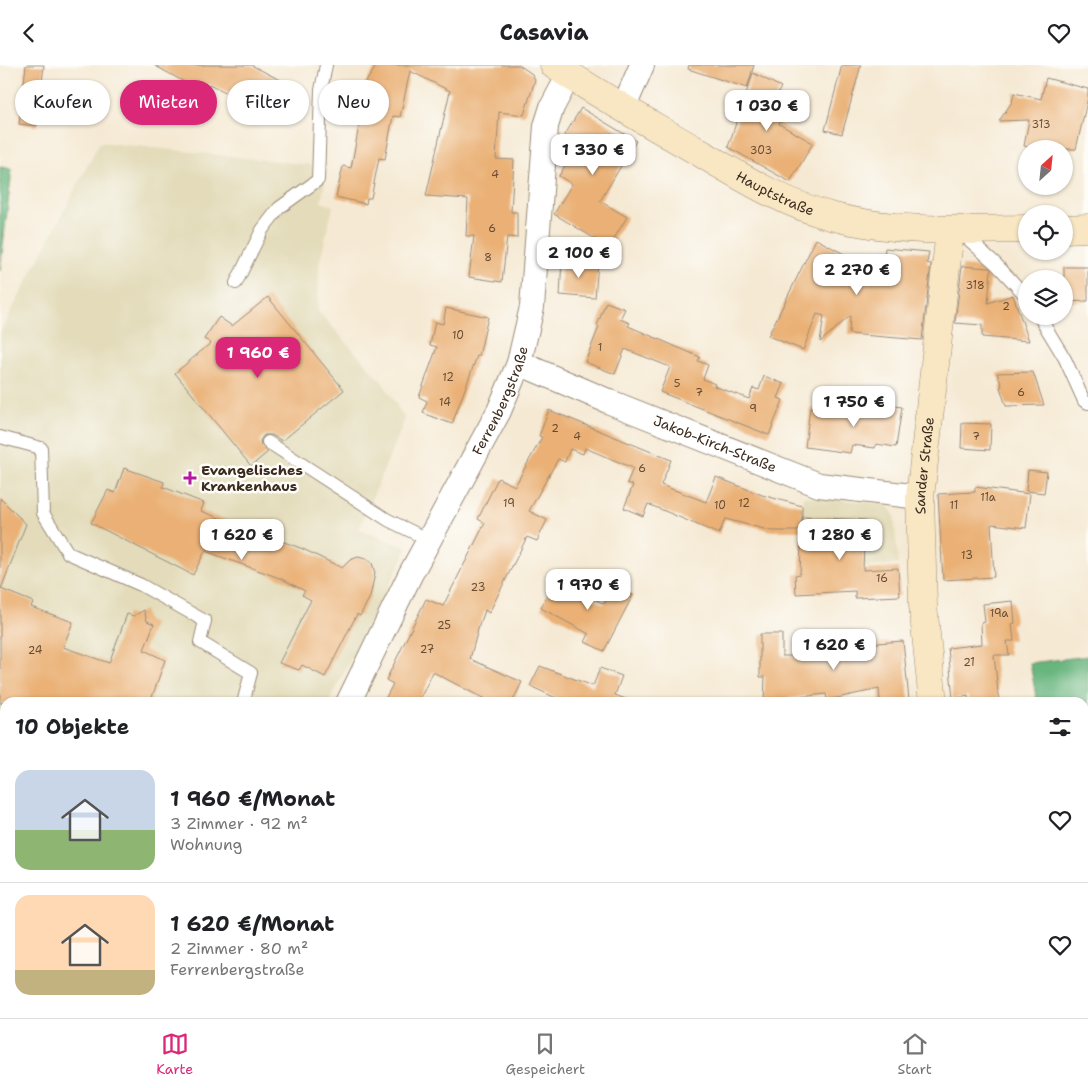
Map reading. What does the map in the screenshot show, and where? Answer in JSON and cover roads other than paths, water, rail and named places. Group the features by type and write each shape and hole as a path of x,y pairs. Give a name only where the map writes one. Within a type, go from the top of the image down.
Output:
{"main road":[{"name":"Hauptstraße","path":"562,70 623,109 773,195 804,208 831,216 892,228 954,231 1018,229"},
{"path":"1073,229 1088,228"},
{"name":"Sander Straße","path":"932,697 923,605 920,497 954,231"}],"street":[{"path":"623,109 642,65"},
{"name":"Ferrenbergstraße","path":"351,697 410,575 499,411 519,363 532,307 546,126 562,70"},
{"name":"Jakob-Kirch-Straße","path":"519,363 672,427 819,485 920,497"}],"lane":[{"path":"236,283 262,231 274,215 280,208 318,180 320,91 326,65"},
{"path":"954,231 995,263 1018,287"},
{"path":"1044,325 1065,359 1084,401 1088,403"},
{"path":"0,437 41,449 43,513 68,553 141,585 205,621 200,642 251,673 244,697"},
{"path":"268,441 388,520 429,540"}],"place":[{"name":"Evangelisches Krankenhaus","path":"190,478"}]}
